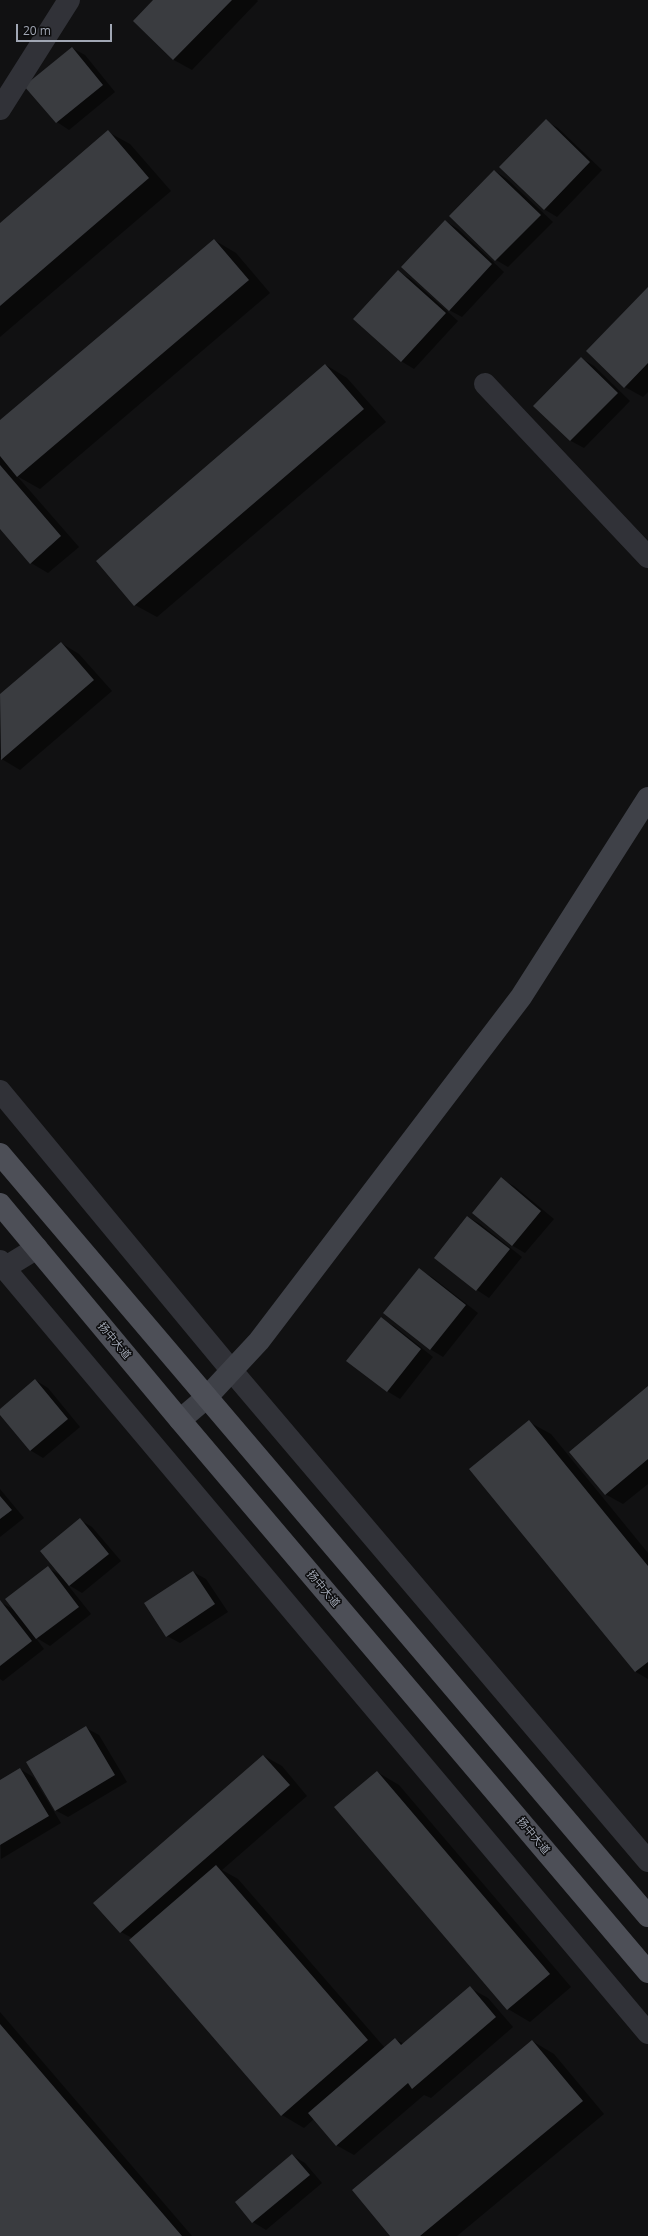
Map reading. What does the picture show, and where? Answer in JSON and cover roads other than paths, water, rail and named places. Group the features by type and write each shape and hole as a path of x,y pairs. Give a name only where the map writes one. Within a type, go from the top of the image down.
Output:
{"main road":[{"path":"0,1154 648,1916"},
{"name":"扬中大道","path":"0,1204 180,1420 648,1972"}],"street":[{"path":"0,109 69,0"},
{"path":"485,384 648,557"},
{"path":"180,1420 206,1398 259,1341 521,997 648,798"},
{"path":"0,1091 232,1371 648,1861"},
{"path":"0,1262 6,1267 37,1248"},
{"path":"0,1262 648,2033"}]}
